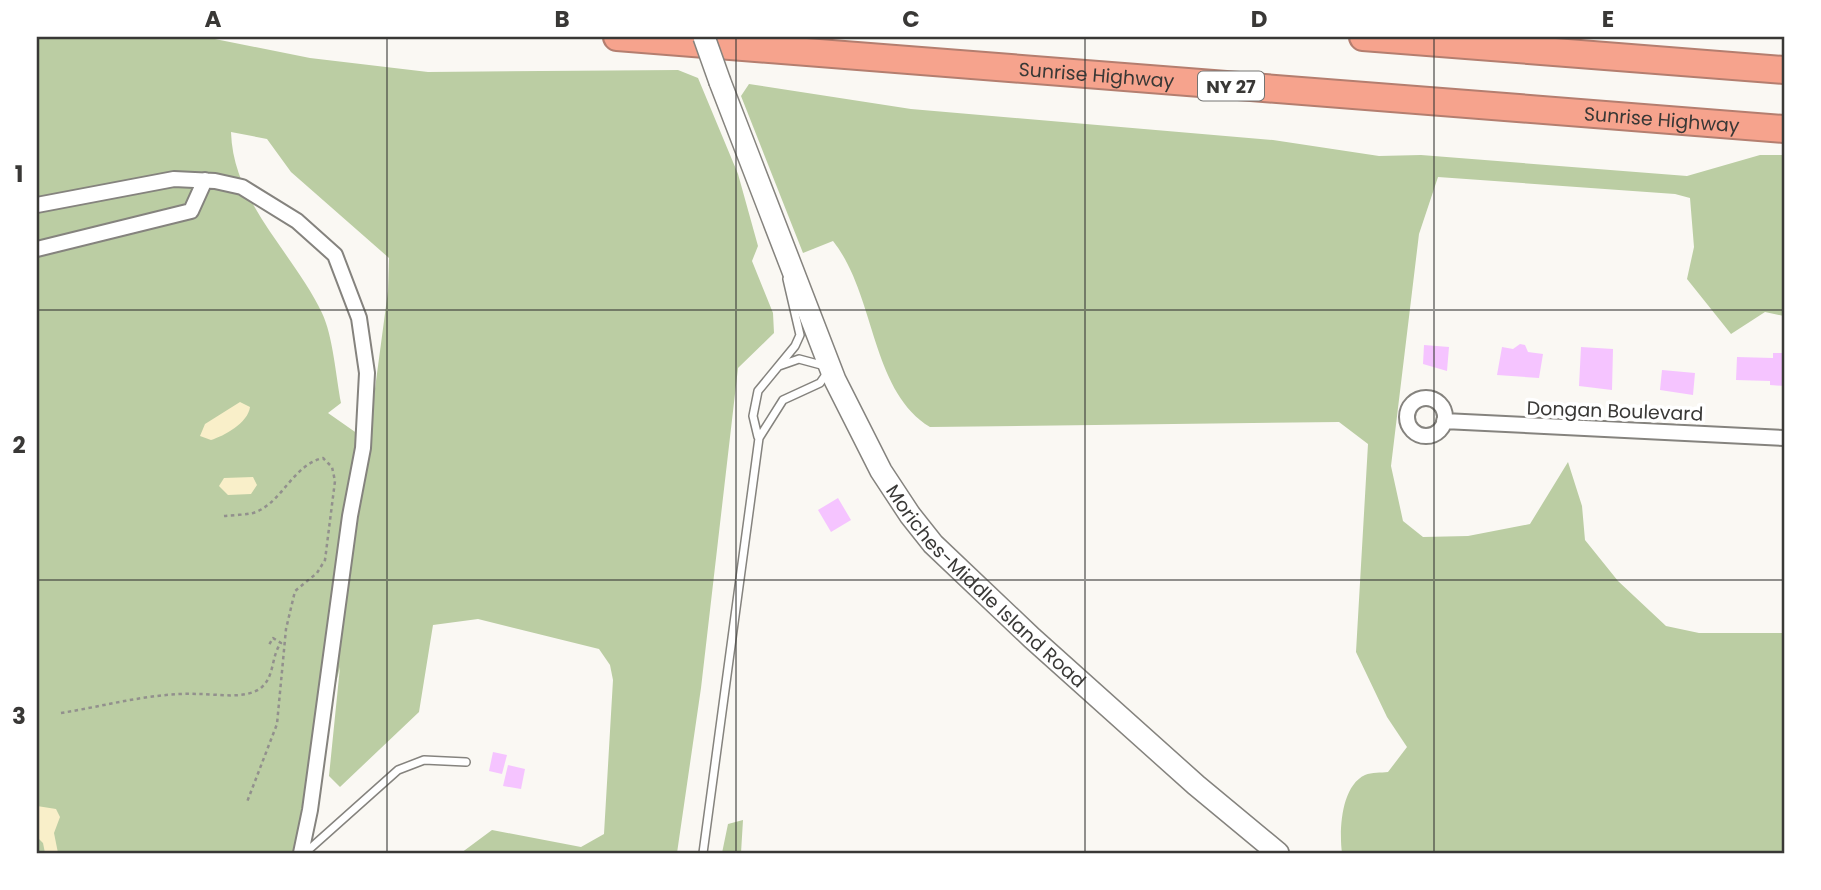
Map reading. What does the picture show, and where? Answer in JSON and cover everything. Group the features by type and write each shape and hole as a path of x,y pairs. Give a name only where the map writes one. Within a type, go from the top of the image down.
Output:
{"highway":[{"name":"Sunrise Highway","path":"617,37 1784,129"},
{"path":"1363,37 1784,71"}],"main road":[{"name":"Moriches-Middle Island Road","path":"704,37 831,368 881,471 933,544 1176,767 1278,853"}],"street":[{"path":"37,205 174,179 205,180 242,187 297,220 335,254 359,318 367,373 363,448 350,516 303,853"},
{"path":"37,249 191,211 205,180"},
{"name":"Dongan Boulevard","path":"1444,421 1784,438"}],"lane":[{"path":"703,853 758,438 753,416 758,391 800,335 799,320 787,287 786,251"},
{"path":"758,438 783,400 820,383 831,368 800,359 779,366"},
{"path":"303,853 398,770 424,760 466,762"}],"path":[{"path":"224,516 253,513 265,506 309,461 323,458 332,467 335,481 325,560 317,573 295,592 286,629 277,724 247,802"},
{"path":"61,713 173,696 249,694 262,686 270,674 275,651 281,643 272,638 270,645"}],"green space":[{"path":"37,37 205,37 310,58 428,72 678,70 698,78 738,174 758,246 752,261 773,313 774,333 738,368 701,688 677,853 461,853 492,830 581,847 604,834 613,680 610,665 599,649 478,619 433,625 419,712 340,787 329,776 340,667 293,853 37,853","holes":["231,132 267,139 291,172 389,258 388,291 368,441 328,413 341,403 326,322 310,291 266,226 242,182 234,158"]},
{"path":"749,84 911,109 1273,140 1379,156 1421,155 1687,176 1760,155 1784,155 1784,316 1765,312 1731,334 1687,279 1694,247 1690,198 1675,194 1438,177 1419,234 1391,466 1403,521 1423,537 1468,536 1530,524 1568,462 1582,506 1585,540 1618,581 1666,626 1699,633 1784,633 1784,853 1342,853 1343,810 1351,789 1365,775 1388,772 1407,747 1387,717 1356,652 1368,444 1339,422 930,427 910,411 896,390 884,366 858,288 833,241 803,253 741,96"},
{"path":"743,820 741,853 722,853 728,824"}],"sand":[{"path":"240,402 250,407 240,423 229,432 211,440 200,436 205,424"},
{"path":"253,477 257,485 251,494 228,495 219,486 224,478"},
{"path":"37,806 56,809 60,817 54,833 58,853 45,853 43,843 37,837"}],"building":[{"path":"1520,344 1525,345 1528,352 1543,354 1539,378 1497,375 1502,347 1513,349"},
{"path":"1424,345 1449,347 1447,371 1423,364"},
{"path":"1581,347 1613,349 1612,390 1579,386"},
{"path":"1773,353 1784,353 1784,386 1770,385 1770,381 1736,380 1737,357 1773,358"},
{"path":"1662,370 1695,373 1693,395 1660,390"},
{"path":"838,498 851,520 831,532 818,510"},
{"path":"493,752 507,755 502,774 489,771"},
{"path":"508,765 525,769 521,789 503,786"}]}
